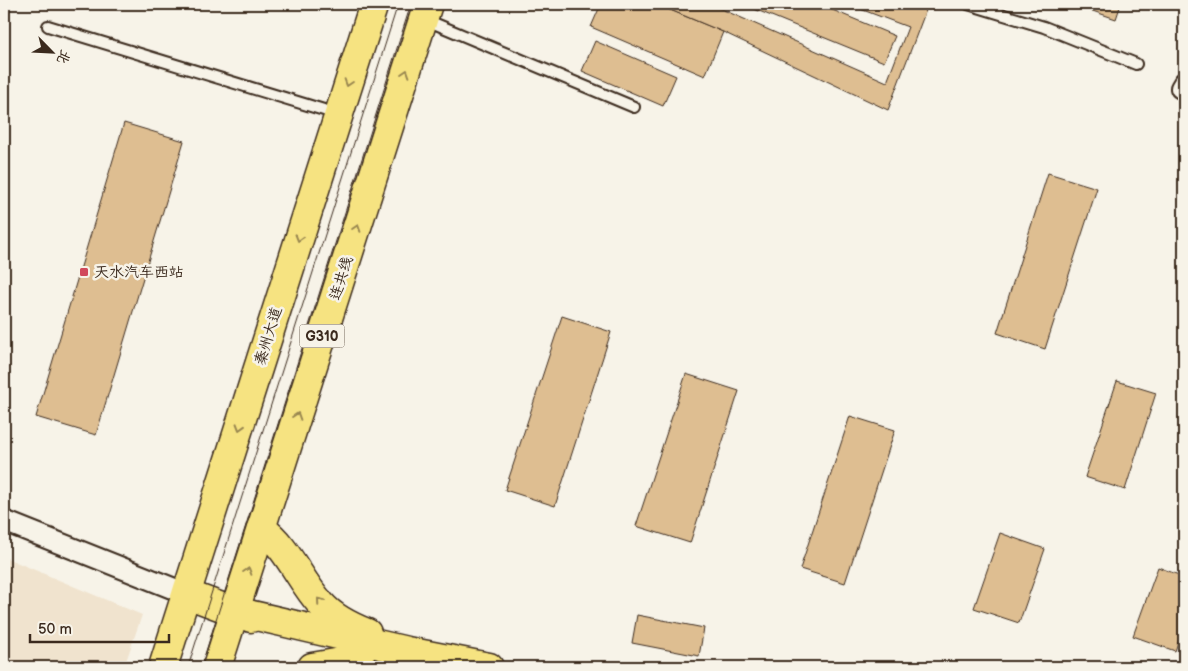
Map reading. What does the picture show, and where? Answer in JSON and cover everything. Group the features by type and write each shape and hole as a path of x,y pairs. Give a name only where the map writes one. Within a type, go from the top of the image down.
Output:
{"highway":[{"name":"秦州大道","path":"163,667 374,4"},
{"name":"连共线","path":"217,667 425,11"},
{"path":"261,528 275,537 322,605 401,659"},
{"path":"187,594 359,659"},
{"path":"235,611 401,659"},
{"path":"312,667 359,659 401,659 489,667"}],"street":[{"path":"6,526 187,594"}],"lane":[{"path":"968,4 1044,27 1136,64"},
{"path":"425,11 634,107"},
{"path":"48,26 338,114"}],"shaded area":[{"path":"4,557 142,615 124,667 4,667"}],"building":[{"path":"601,4 656,4 723,32 705,76 591,27"},
{"path":"656,4 710,4 887,82 908,27 847,4 910,4 926,10 888,110 723,32"},
{"path":"742,4 818,4 895,36 884,62"},
{"path":"1072,4 1121,4 1116,19"},
{"path":"595,41 676,76 663,106 582,71"},
{"path":"124,123 184,141 96,435 36,417"},
{"path":"1048,173 1097,188 1045,349 997,333"},
{"path":"562,316 611,332 555,506 505,490"},
{"path":"686,374 739,391 690,543 636,526"},
{"path":"1117,381 1156,393 1125,490 1085,477"},
{"path":"850,416 895,430 845,583 800,569"},
{"path":"1000,533 1045,549 1019,623 974,608"},
{"path":"1158,567 1184,577 1184,626 1175,651 1133,636"},
{"path":"637,615 704,628 699,656 632,643"}],"tram line":[{"path":"188,667 398,4"},
{"path":"201,667 411,4"}],"place":[{"name":"天水汽车西站","path":"84,272"}]}
